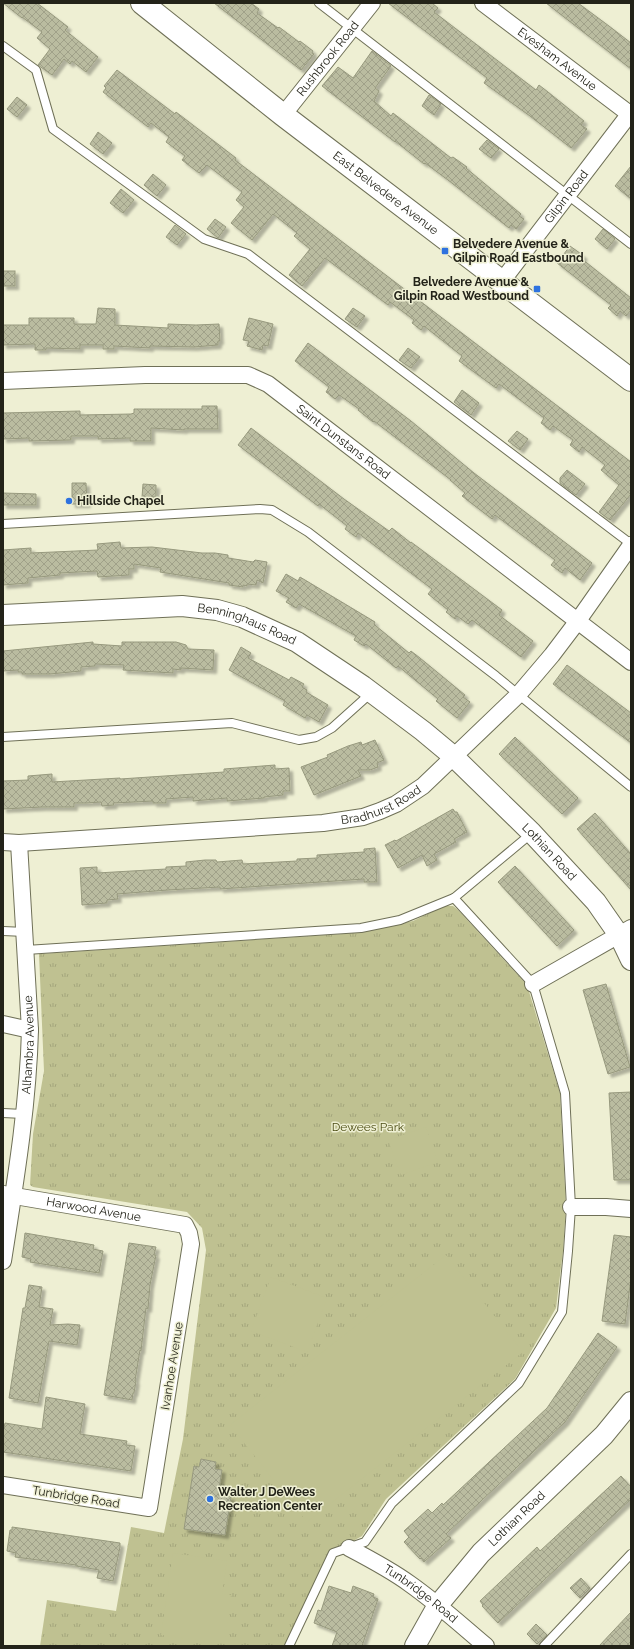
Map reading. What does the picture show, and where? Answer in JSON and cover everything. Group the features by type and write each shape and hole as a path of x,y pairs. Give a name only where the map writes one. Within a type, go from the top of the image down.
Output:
{"main road":[{"name":"East Belvedere Avenue","path":"142,3 282,115 631,380"}],"street":[{"name":"Rushbrook Road","path":"282,115 372,3"},
{"name":"Evesham Avenue","path":"483,3 631,114"},
{"name":"Gilpin Road","path":"502,281 631,114"},
{"name":"Saint Dunstans Road","path":"3,381 144,375 248,375 268,384 631,662"},
{"name":"Bradhurst Road","path":"11,843 323,823 363,817 396,804 418,789 518,695 552,655 577,622 631,545"},
{"name":"Benninghaus Road","path":"3,615 182,606 217,610 242,617 297,642 371,692 423,731 453,756"},
{"name":"Lothian Road","path":"453,756 532,833 625,931 631,960"},
{"name":"Alhambra Avenue","path":"3,1261 8,1195 23,1114 29,1058 30,1030 25,932 11,843"},
{"path":"533,984 625,931"},
{"path":"3,1024 30,1030"},
{"name":"Harwood Avenue","path":"8,1195 185,1225"},
{"path":"571,1208 606,1207 631,1209"},
{"name":"Ivanhoe Avenue","path":"149,1508 191,1244 189,1233 185,1225"},
{"name":"Lothian Road","path":"415,1646 438,1604 481,1553 604,1435 631,1402"},
{"name":"Tunbridge Road","path":"3,1485 149,1508"},
{"name":"Tunbridge Road","path":"349,1548 395,1573 438,1604 486,1646"}],"lane":[{"path":"319,3 631,244"},
{"path":"3,46 36,70 53,129 204,239 248,254 631,545"},
{"path":"3,524 244,510 272,510 308,532 496,676 631,788"},
{"path":"3,737 232,723 299,740 316,738 332,728 371,692"},
{"path":"26,950 361,928 400,920 454,898 532,833"},
{"path":"289,1646 333,1553 365,1542 392,1503 519,1383 562,1312 571,1208 565,1093 533,984 454,898"},
{"path":"3,931 25,932"},
{"path":"3,1113 23,1114"},
{"path":"544,1646 631,1554"}],"green space":[{"name":"Dewees Park","path":"444,906 453,906 458,910 527,985 560,1093 566,1207 563,1251 556,1308 515,1379 386,1499 362,1536 330,1554 285,1646 40,1646 47,1600 116,1611 131,1527 164,1533 183,1439 206,1250 202,1228 187,1212 33,1187 30,1185 33,1134 44,1071 39,954 342,934 413,921"},
{"path":"426,1127 438,1162 401,1175 388,1140"},
{"path":"446,1255 523,1352 307,1522 230,1425"},
{"path":"271,1277 327,1298 307,1352 251,1331"},
{"path":"173,1553 227,1561 222,1594 231,1595 224,1644 161,1635"}],"building":[{"path":"3,3 37,3 68,27 65,30 98,57 86,72 72,61 70,64 64,59 52,75 38,65 50,49 37,38 42,32"},
{"path":"214,3 251,3 259,9 257,13 299,42 300,41 313,51 312,53 314,54 301,70"},
{"path":"388,3 432,3 438,8 434,12 536,90 539,85 584,121 581,125 587,129 571,148 484,83 487,78"},
{"path":"546,3 578,3 631,43 631,69"},
{"path":"372,51 391,66 375,88 379,91 374,101 391,116 393,113 451,158 453,157 467,167 466,168 521,214 519,216 524,219 516,229 511,225 509,228 448,180 425,163 424,164 322,86 338,67 353,78"},
{"path":"117,70 175,114 176,112 236,158 235,160 631,462 631,494 610,520 599,512 619,485 601,470 605,465 582,447 579,452 570,445 573,440 553,426 550,430 541,423 544,418 499,384 496,388 459,361 462,356 424,326 421,330 412,323 414,320 390,302 388,305 325,258 302,286 289,275 310,249 294,236 297,233 273,214 252,240 231,223 244,207 236,200 242,192 207,165 199,173 182,160 185,156 166,142 169,137 151,123 148,127 103,92 106,88 104,86"},
{"path":"429,95 441,104 434,115 422,106"},
{"path":"17,97 27,105 17,117 7,109"},
{"path":"98,132 112,143 103,154 90,144"},
{"path":"487,140 499,149 491,158 479,149"},
{"path":"631,166 631,199 615,186"},
{"path":"153,174 166,185 157,196 144,185"},
{"path":"121,189 134,200 123,213 110,203"},
{"path":"215,219 226,227 218,238 207,229"},
{"path":"175,225 186,234 177,245 166,237"},
{"path":"603,229 615,239 607,249 595,239"},
{"path":"570,246 584,256 582,259 631,298 631,310 626,316 620,311 617,316 608,308 611,305 557,263"},
{"path":"3,271 15,271 15,286 3,286"},
{"path":"98,308 115,309 115,325 168,328 168,324 219,324 220,341 218,341 218,345 194,347 150,346 150,348 114,346 114,349 103,349 103,345 80,345 80,349 46,348 46,350 35,350 35,344 3,345 3,325 29,325 29,318 74,318 74,324 96,324"},
{"path":"353,308 365,316 357,327 345,319"},
{"path":"249,318 273,324 268,346 263,345 262,350 247,346 249,341 243,340"},
{"path":"308,343 411,421 474,473 592,563 580,580 565,568 562,573 551,565 555,560 495,515 492,519 462,496 465,493 451,480 374,421 373,422 358,410 359,409 339,395 335,399 326,392 329,387 295,361"},
{"path":"408,348 420,357 411,368 399,360"},
{"path":"462,390 479,403 471,415 454,402"},
{"path":"202,406 217,406 218,429 184,430 151,428 151,441 130,441 130,438 98,439 98,436 71,436 71,440 29,441 29,438 3,439 3,413 80,411 80,415 131,414 134,413 134,409 202,409"},
{"path":"251,428 344,499 389,531 392,528 502,610 499,615 533,641 521,657 472,620 468,624 457,616 455,619 446,612 448,610 428,594 432,589 358,533 356,537 345,529 347,526 319,504 318,506 238,445"},
{"path":"517,431 528,439 520,450 508,441"},
{"path":"567,470 585,484 576,495 560,483 560,478"},
{"path":"72,483 86,483 87,504 72,504"},
{"path":"143,484 156,485 156,497 142,497"},
{"path":"3,493 36,494 36,505 3,505"},
{"path":"120,542 121,548 152,547 202,553 215,553 228,555 228,558 253,562 255,560 267,562 263,583 257,580 256,585 247,584 247,586 243,585 243,587 229,585 229,583 160,572 161,568 134,564 134,569 129,569 129,575 98,577 97,571 60,573 60,575 28,578 28,583 3,585 3,550 31,548 31,553 98,550 97,544"},
{"path":"286,574 298,581 300,577 375,622 374,624 376,626 409,653 411,651 420,658 465,695 463,697 470,702 457,718 436,701 438,699 398,666 396,668 366,644 364,646 354,640 356,636 299,604 296,608 286,602 289,598 276,591"},
{"path":"93,642 93,644 122,646 122,642 176,642 186,645 188,649 214,650 213,670 181,668 181,670 173,669 173,673 123,670 124,665 95,664 95,666 81,667 81,671 50,674 22,674 22,672 18,672 18,670 3,671 3,651"},
{"path":"241,647 251,653 248,658 289,680 291,677 304,684 302,687 307,690 306,692 328,705 319,722 307,715 305,718 283,705 285,701 229,670"},
{"path":"567,665 631,713 631,743 553,684"},
{"path":"515,737 578,798 562,814 499,754"},
{"path":"375,740 384,760 377,763 378,767 370,770 358,770 361,776 314,795 301,767 328,757 327,755 348,746 361,742 362,745"},
{"path":"275,765 275,769 289,768 290,791 283,791 283,795 227,801 227,798 193,801 193,797 166,799 166,803 153,803 153,801 113,803 114,805 102,806 101,802 74,803 74,807 3,809 3,781 28,780 28,776 52,774 52,782 120,779 224,772 224,769"},
{"path":"453,809 457,812 467,832 454,839 456,842 434,854 437,860 427,866 422,855 398,868 385,845 395,840 396,841"},
{"path":"595,813 631,854 631,890 577,829"},
{"path":"375,848 377,882 364,882 364,879 220,889 220,887 168,890 117,894 118,899 107,900 107,903 82,905 80,868 97,867 97,873 166,869 166,867 186,866 186,862 205,860 216,860 217,862 242,860 243,864 297,861 297,859 317,858 317,855 364,852 364,849"},
{"path":"515,866 574,930 557,946 498,882"},
{"path":"606,984 630,1067 608,1074 583,990"},
{"path":"631,1092 631,1180 614,1180 609,1093"},
{"path":"25,1233 94,1245 93,1249 103,1251 99,1273 30,1262 31,1259 22,1257"},
{"path":"614,1235 631,1237 631,1278 625,1324 602,1321"},
{"path":"129,1243 156,1247 148,1309 146,1308 141,1351 140,1350 132,1400 104,1395"},
{"path":"29,1285 42,1287 39,1307 53,1309 50,1325 80,1325 77,1345 49,1341 38,1403 9,1398 23,1308 25,1308"},
{"path":"598,1333 617,1347 565,1422 446,1534 451,1538 424,1562 421,1558 420,1559 404,1542 409,1537 404,1531 428,1509 432,1513 442,1503 443,1505 547,1408"},
{"path":"46,1397 85,1404 80,1434 127,1441 126,1445 135,1446 131,1471 3,1452 3,1432 5,1423 42,1429"},
{"name":"Walter J DeWees Recreation Center","path":"201,1459 216,1462 215,1469 222,1470 218,1495 231,1497 225,1535 184,1529 194,1466 199,1467"},
{"path":"621,1476 631,1487 631,1499 498,1623 482,1606 483,1605 480,1601 537,1547 540,1551"},
{"path":"12,1527 120,1543 113,1581 97,1578 99,1570 76,1565 15,1557 16,1553 7,1551 10,1530 12,1530"},
{"path":"581,1578 590,1588 580,1598 570,1588"},
{"path":"329,1586 351,1593 353,1586 374,1594 373,1597 378,1599 362,1646 332,1646 337,1632 314,1623 318,1610 321,1611"},
{"path":"631,1612 631,1646 599,1646 614,1630"},
{"path":"536,1624 547,1635 537,1644 527,1634"}],"place":[{"name":"Belvedere Avenue & Gilpin Road Eastbound","path":"445,251"},
{"name":"Belvedere Avenue & Gilpin Road Westbound","path":"537,289"},
{"name":"Hillside Chapel","path":"69,501"},
{"name":"Walter J DeWees Recreation Center","path":"210,1499"}]}
